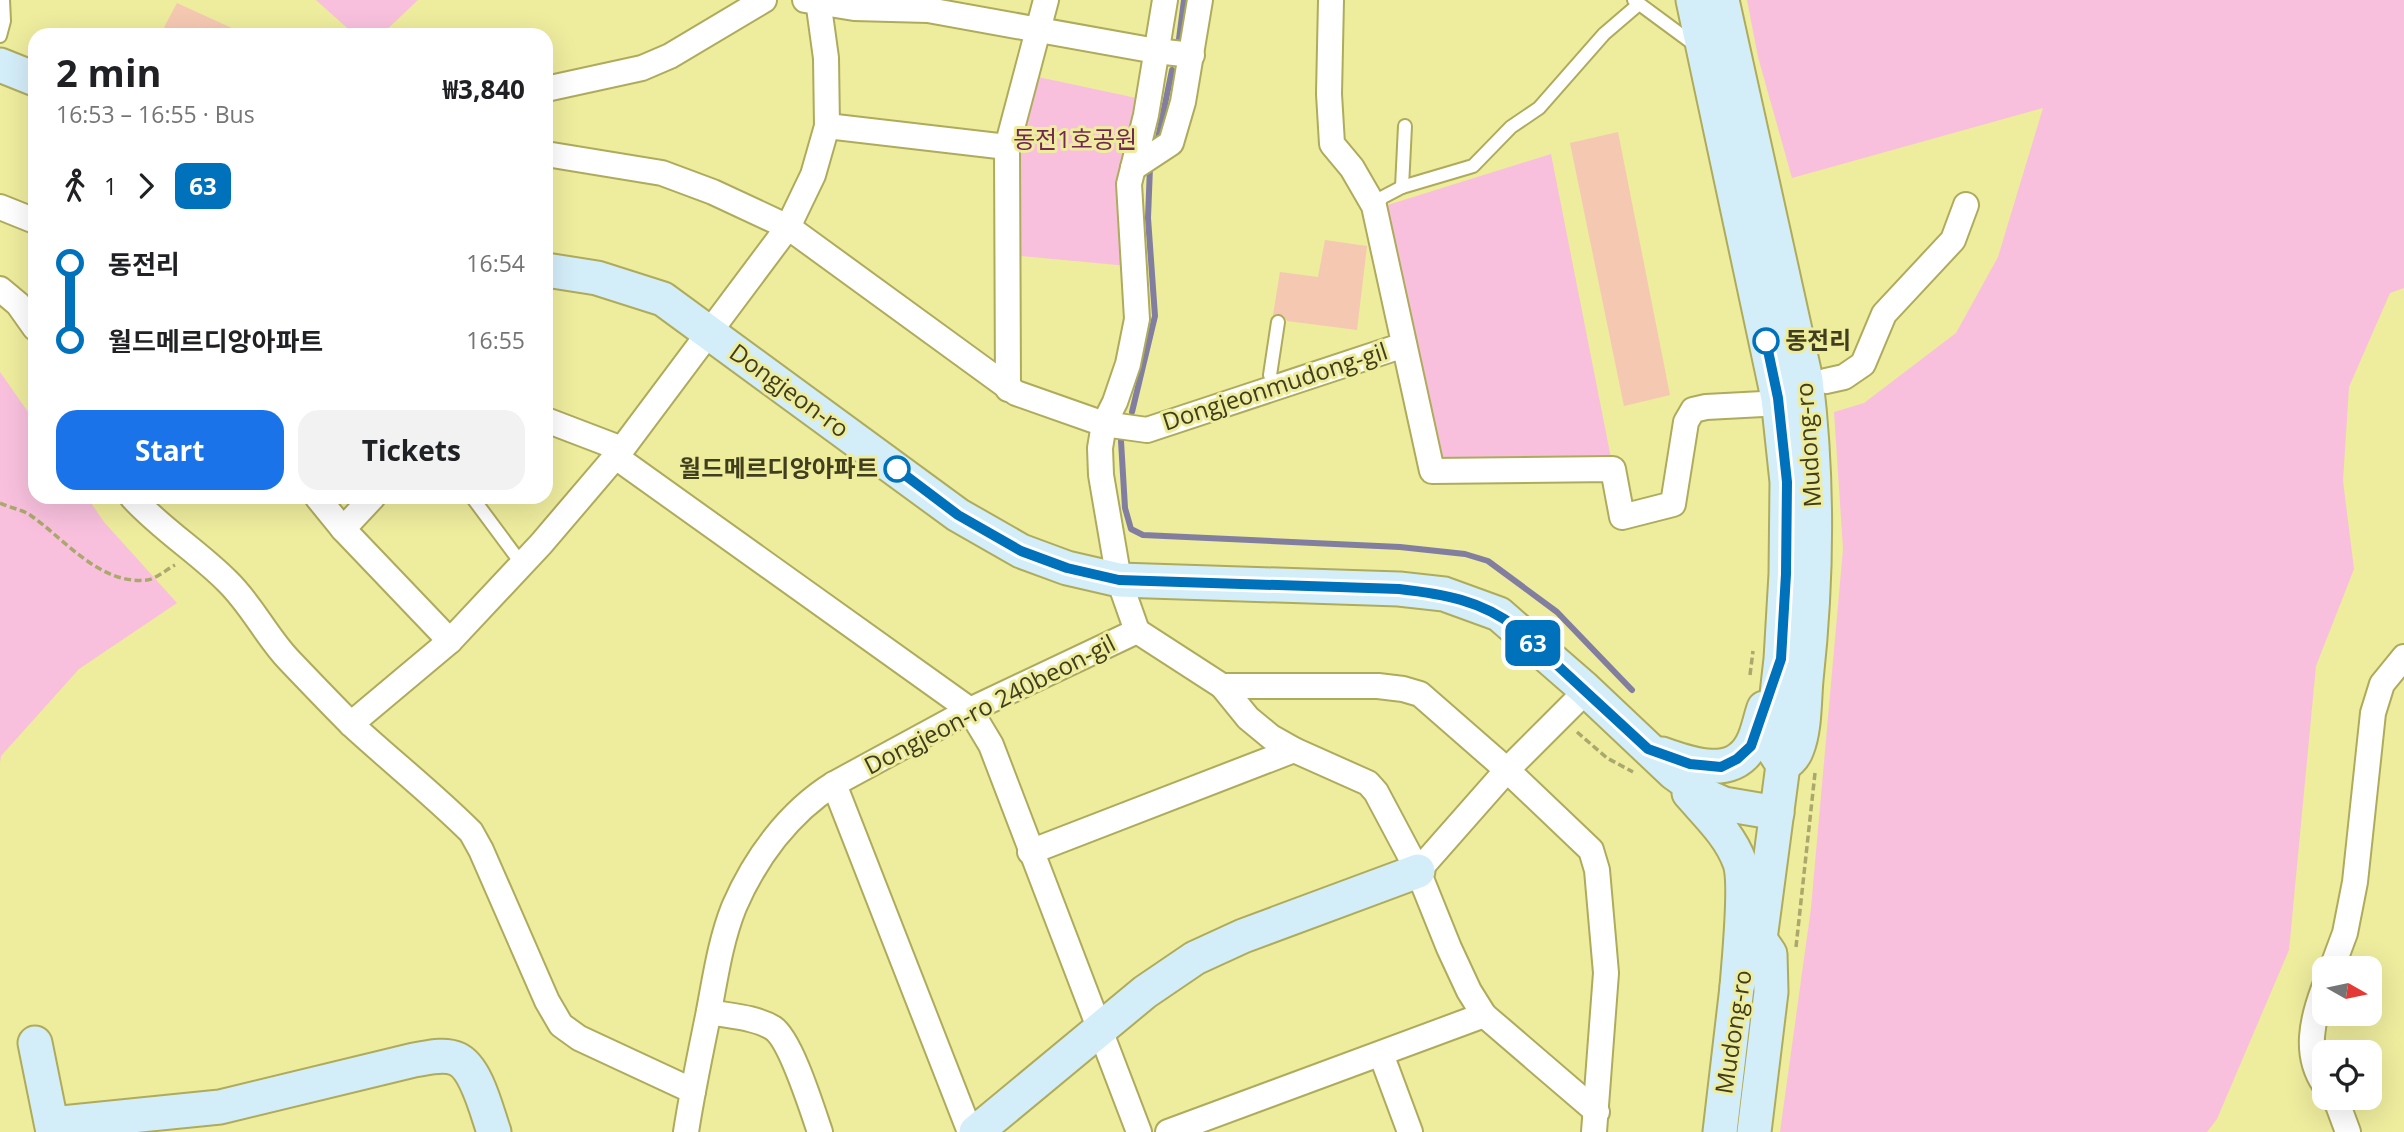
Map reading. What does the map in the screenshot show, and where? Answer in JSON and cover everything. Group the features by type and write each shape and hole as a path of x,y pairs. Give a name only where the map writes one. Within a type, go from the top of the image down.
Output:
{"street":[{"path":"553,87 642,68 670,56 764,0"},
{"path":"1008,388 1007,147 1046,0"},
{"path":"1119,580 1101,475 1100,448 1104,424 1128,364 1137,319 1131,176 1146,115 1165,0"},
{"path":"1131,176 1171,143 1183,102 1200,0"},
{"path":"1331,0 1329,94 1332,144 1352,168 1374,206 1432,471 1612,469 1622,517 1673,504 1686,422 1693,410 1763,404"},
{"name":"Mudong-ro","path":"1693,0 1778,398 1787,482 1786,574 1772,748 1783,765 1760,939 1770,954 1771,992 1754,1132"},
{"name":"Mudong-ro","path":"1722,0 1803,368 1810,411 1816,562 1800,740 1791,760 1783,765"},
{"path":"352,724 450,641 541,544 619,453 788,227 813,175 827,126 826,58 814,1 854,8 929,5 1039,30 1192,55"},
{"path":"0,65 28,76"},
{"path":"827,126 1007,147"},
{"name":"Dongjeonmudong-gil","path":"553,155 673,176 788,227 1008,388 1104,424 1147,430 1404,345"},
{"path":"1826,381 1844,377 1863,364 1884,314 1953,240 1966,205"},
{"path":"0,207 28,217"},
{"name":"Dongjeon-ro","path":"553,271 597,278 663,299 958,515 1021,551 1067,568 1119,580 1399,589 1444,594 1499,614 1586,691 1643,762 1674,773 1706,796 1724,804 1777,813"},
{"path":"0,289 18,303 28,318"},
{"path":"553,423 619,453 970,710 991,745 1139,1132"},
{"path":"139,504 157,523 230,583 260,620 273,643 352,724 471,832 547,1001 561,1025 579,1038 693,1091"},
{"path":"323,504 450,641"},
{"path":"344,529 367,504"},
{"name":"Dongjeon-ro 240beon-gil","path":"686,1132 717,968 734,908 763,855 791,818 815,796 834,784 970,710 1137,631 1119,580"},
{"path":"1137,631 1222,686 1248,718 1271,737 1368,783 1376,792 1418,871 1449,948 1484,1015 1595,1122"},
{"path":"2336,956 2345,933 2355,882 2373,713 2382,684 2404,657"},
{"path":"1643,762 1721,767 1737,759 1751,746 1781,659"},
{"path":"1222,686 1378,686 1420,694 1507,770 1591,850 1597,870 1606,973 1595,1122"},
{"path":"976,1132 1162,979 1204,954 1243,936 1418,871 1507,770 1586,691"},
{"path":"1030,852 1294,750"},
{"path":"1643,762 1718,826 1739,862 1742,873 1737,987"},
{"name":"Dongjeon-ro 240beon-gil","path":"834,784 970,1132"},
{"name":"Mudong-ro","path":"1720,1132 1737,987 1749,950 1754,942 1760,939"},
{"path":"709,1012 758,1022 779,1033 788,1048 820,1132"},
{"path":"1168,1132 1484,1015"},
{"path":"2312,1051 2310,1042 2313,1026"},
{"path":"35,1043 53,1128 220,1107 440,1056 457,1059 468,1067 494,1132"},
{"path":"1381,1054 1410,1132"},
{"path":"2339,1110 2348,1132"}],"lane":[{"path":"0,36 4,21 3,0"},
{"path":"1374,206 1383,197 1402,187 1473,166 1511,127 1539,108 1636,2 1706,55"},
{"path":"1402,187 1405,126"},
{"path":"1277,387 1270,375 1278,322"},
{"path":"477,504 521,563"}],"path":[{"path":"0,503 26,513 94,566 117,577 149,580 195,553"},
{"path":"1567,730 1576,731 1607,758 1643,762"}],"green space":[{"path":"316,0 418,0 388,28 347,28"},
{"path":"1747,0 2404,0 2404,288 2390,293 2349,387 2343,481 2354,569 2316,666 2289,950 2217,1119 2207,1132 1780,1132 1811,908 1843,549 1834,412 1864,403 1956,333 1998,257 2043,108 1792,178 1758,57"},
{"name":"동전1호공원","path":"1038,77 1141,99 1119,174 1128,266 1021,256 1017,158"},
{"path":"1551,154 1612,463 1435,466 1378,208"},
{"path":"0,372 28,412 28,504 92,504 104,522 177,603 79,669 1,756 0,763"}],"building":[{"path":"177,3 232,28 164,28"},
{"path":"1618,132 1670,395 1624,406 1570,143"},
{"path":"1325,240 1367,246 1357,330 1287,321 1283,315 1273,315 1280,272 1318,277"}],"waterway":[{"path":"1179,39 1184,0"},
{"path":"1157,143 1172,70"},
{"path":"1132,412 1155,316 1148,218 1150,167"},
{"path":"1121,441 1125,508 1131,529 1143,535 1400,547 1465,554 1488,561 1557,612 1632,690"}],"bus line":[{"name":"63","path":"897,469 958,515 1021,551 1067,568 1119,580 1399,589 1444,594 1479,605 1499,614 1517,628 1648,749 1690,764 1721,767 1737,759 1751,746 1781,659 1786,574 1787,482 1778,398 1766,341"}],"place":[{"name":"동전리","path":"1766,341"},
{"name":"월드메르디앙아파트","path":"897,469"}]}
